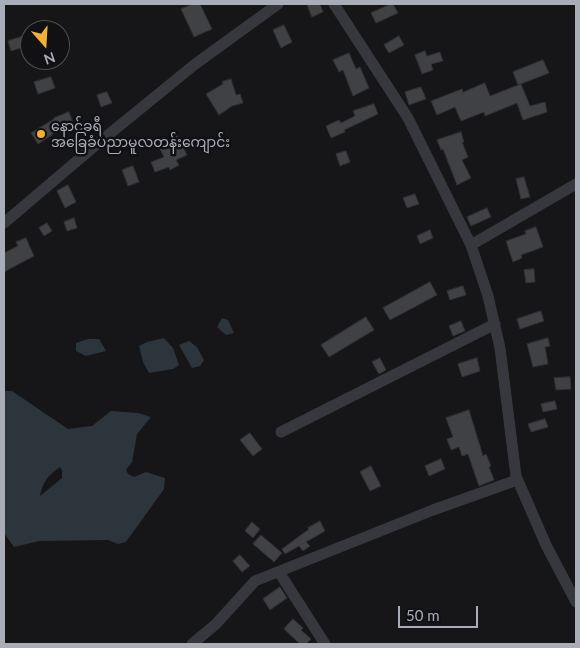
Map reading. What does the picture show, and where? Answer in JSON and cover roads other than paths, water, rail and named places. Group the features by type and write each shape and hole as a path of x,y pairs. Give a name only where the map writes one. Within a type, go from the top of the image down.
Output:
{"street":[{"path":"4,223 91,148 187,71 278,4"},
{"path":"334,4 408,118 471,246 488,296 500,348 518,480 546,545 576,602"},
{"path":"471,246 576,184"},
{"path":"280,432 494,324"},
{"path":"192,644 216,624 254,581 433,510 518,480"},
{"path":"278,572 324,644"}],"place":[{"name":"နောင်ခရီ အခြေခံပညာမူလတန်းကျောင်း","path":"41,134"}]}
